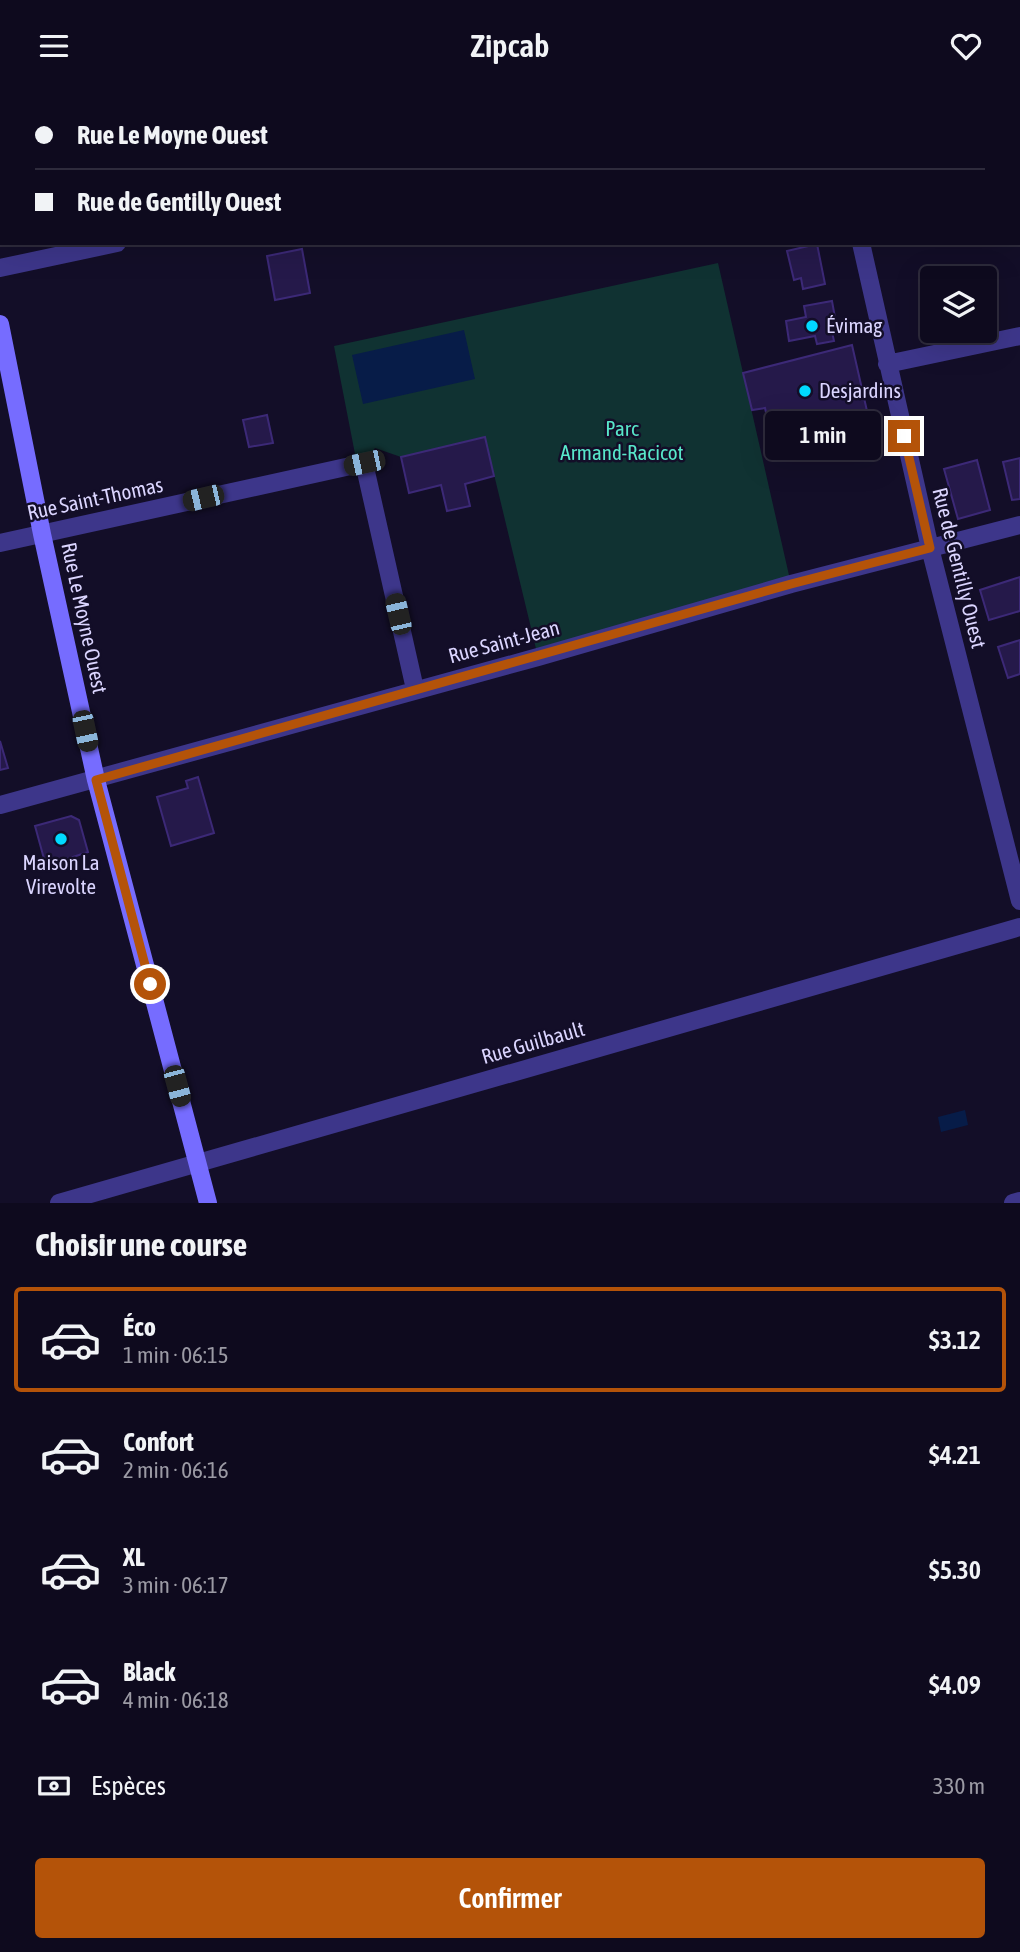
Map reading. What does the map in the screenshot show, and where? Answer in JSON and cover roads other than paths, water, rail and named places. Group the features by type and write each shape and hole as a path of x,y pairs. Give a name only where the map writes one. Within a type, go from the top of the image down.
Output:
{"street":[{"path":"0,268 108,245"},
{"name":"Rue de Gentilly Ouest","path":"861,245 930,548 1020,901"},
{"name":"Rue Le Moyne Ouest","path":"0,324 42,534 96,780 208,1203"},
{"path":"887,364 1020,336"},
{"name":"Rue Saint-Thomas","path":"0,543 364,463 415,689"},
{"name":"Rue Saint-Jean","path":"0,805 538,657 791,584 1020,525"},
{"name":"Rue Guilbault","path":"59,1203 1020,927"},
{"path":"1013,1203 1020,1201"}],"water":[{"path":"464,330 475,379 363,404 352,355"},
{"path":"965,1110 968,1125 941,1132 938,1117"}],"place":[{"name":"Évimag","path":"812,326"},
{"name":"Desjardins","path":"805,391"},
{"name":"Maison La Virevolte","path":"61,839"}],"park label":[{"name":"Parc Armand-Racicot","path":"622,441"}]}
